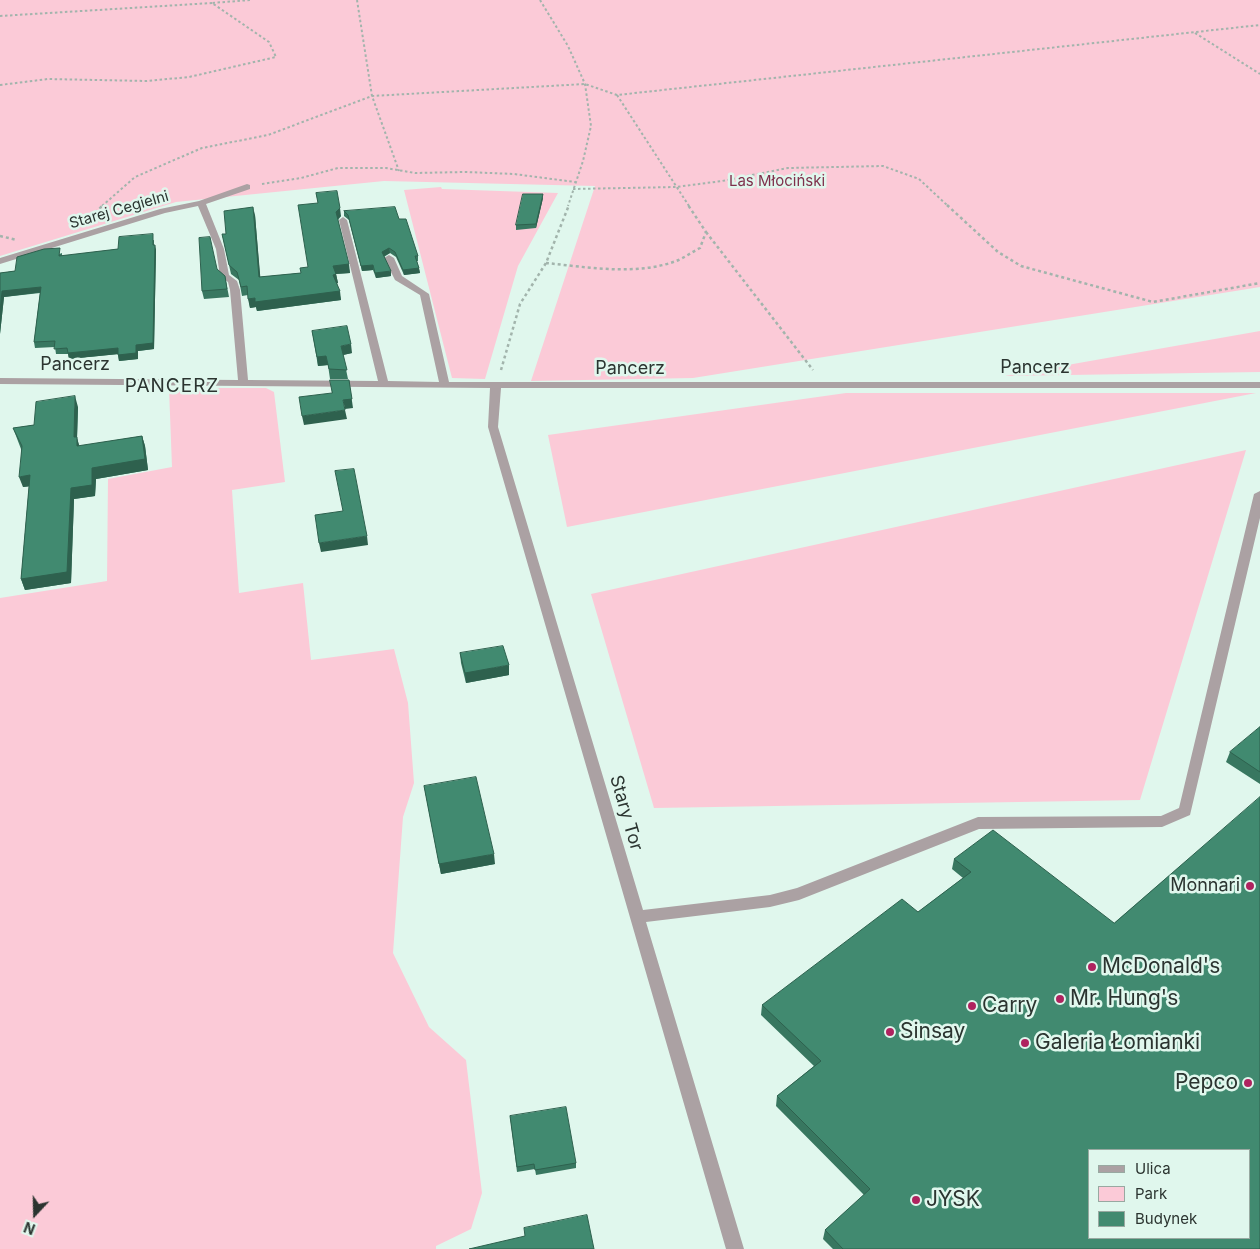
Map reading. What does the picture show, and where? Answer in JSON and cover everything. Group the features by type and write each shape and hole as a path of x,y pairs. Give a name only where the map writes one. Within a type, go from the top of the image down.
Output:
{"street":[{"name":"Starej Cegielni","path":"0,261 163,211 201,203 246,187"},
{"path":"201,203 220,249 225,276 232,281 235,290 243,382"},
{"path":"343,220 384,384"},
{"path":"388,258 398,278 424,294 445,384"},
{"name":"Pancerz","path":"0,380 496,385 1260,385"},
{"name":"Stary Tor","path":"496,385 493,405 494,427 636,917 735,1249"},
{"path":"636,917 770,901 798,894 978,824 1162,821 1185,811 1260,494"}],"path":[{"path":"0,16 250,0"},
{"path":"357,0 372,96 400,171"},
{"path":"496,385 520,304 546,262 572,196 583,161 590,126 585,84 568,46 540,0"},
{"path":"0,85 48,79 147,81 189,78 276,57 270,42 212,2"},
{"path":"69,239 116,192 135,177 202,148 268,135 372,96 585,84 617,95 1260,25"},
{"path":"1195,33 1260,74"},
{"path":"617,95 706,232 825,384"},
{"path":"573,189 676,187 722,181 788,168 883,166 919,179 998,252 1021,266 1153,302 1254,283 1260,284"},
{"path":"246,187 301,178 338,168 386,168 415,173 466,172 514,174 575,182"},
{"path":"546,262 600,268 645,268 676,261 700,248 706,232"}],"green space":[{"name":"Las Młociński","path":"0,0 1260,0 1260,287 693,378 531,381 595,186 384,181 176,202 0,256"},
{"path":"441,187 442,189 558,193 518,266 485,379 452,378 404,190"},
{"path":"1260,331 1260,372 1005,376"},
{"path":"169,388 266,388 274,392 285,482 232,490 239,593 303,583 311,660 394,649 408,703 414,783 403,817 393,953 429,1027 466,1060 482,1193 471,1229 436,1246 436,1249 0,1249 0,598 107,581 108,479 172,467"},
{"path":"846,393 1256,393 567,527 548,435"},
{"path":"1246,450 1140,800 654,808 591,594"}],"building":[{"path":"337,191 340,208 336,212 349,264 333,266 336,274 333,275 340,291 255,302 255,298 248,299 247,286 241,287 237,272 229,265 222,234 226,234 224,211 253,207 259,277 301,273 300,268 308,267 298,205 318,203 316,193"},
{"path":"523,194 543,194 536,224 516,225"},
{"path":"395,207 399,219 406,219 418,256 415,256 419,268 403,270 395,252 389,248 382,252 391,271 375,273 373,265 361,266 348,215 344,211"},
{"path":"153,234 153,245 155,245 153,343 136,345 136,353 118,355 118,348 68,353 67,348 54,349 55,341 34,342 41,287 2,291 0,312 0,273 15,271 17,257 44,249 60,248 59,256 118,249 119,237"},
{"path":"210,237 217,269 225,276 227,289 202,291 199,238"},
{"path":"347,326 351,344 341,346 347,370 329,369 326,356 317,357 312,331"},
{"path":"330,380 349,380 352,399 343,400 345,410 302,416 299,397 332,393"},
{"path":"75,396 74,437 77,437 77,446 142,436 145,459 92,468 92,485 71,488 67,572 21,579 30,475 19,477 22,446 13,428 34,425 36,402"},
{"path":"354,469 367,536 319,543 315,515 343,511 335,471"},
{"path":"503,646 509,665 465,673 460,653"},
{"path":"1260,727 1260,772 1230,752"},
{"path":"476,777 494,854 439,864 424,786"},
{"name":"Galeria Łomianki","path":"1260,797 1260,1249 843,1249 825,1230 870,1189 777,1096 821,1061 762,1005 902,899 918,912 971,872 954,859 993,830 1114,923"},
{"path":"566,1107 576,1163 535,1170 534,1164 517,1167 510,1116"},
{"path":"587,1215 594,1249 469,1249 525,1236 524,1228"}],"place":[{"name":"Monnari","path":"1250,886"},
{"name":"McDonald's","path":"1092,967"},
{"name":"Mr. Hung's","path":"1060,999"},
{"name":"Carry","path":"972,1006"},
{"name":"Sinsay","path":"890,1032"},
{"name":"Galeria Łomianki","path":"1025,1043"},
{"name":"Pepco","path":"1248,1083"},
{"name":"JYSK","path":"916,1200"}],"district":[{"name":"PANCERZ","path":"172,386"}]}
